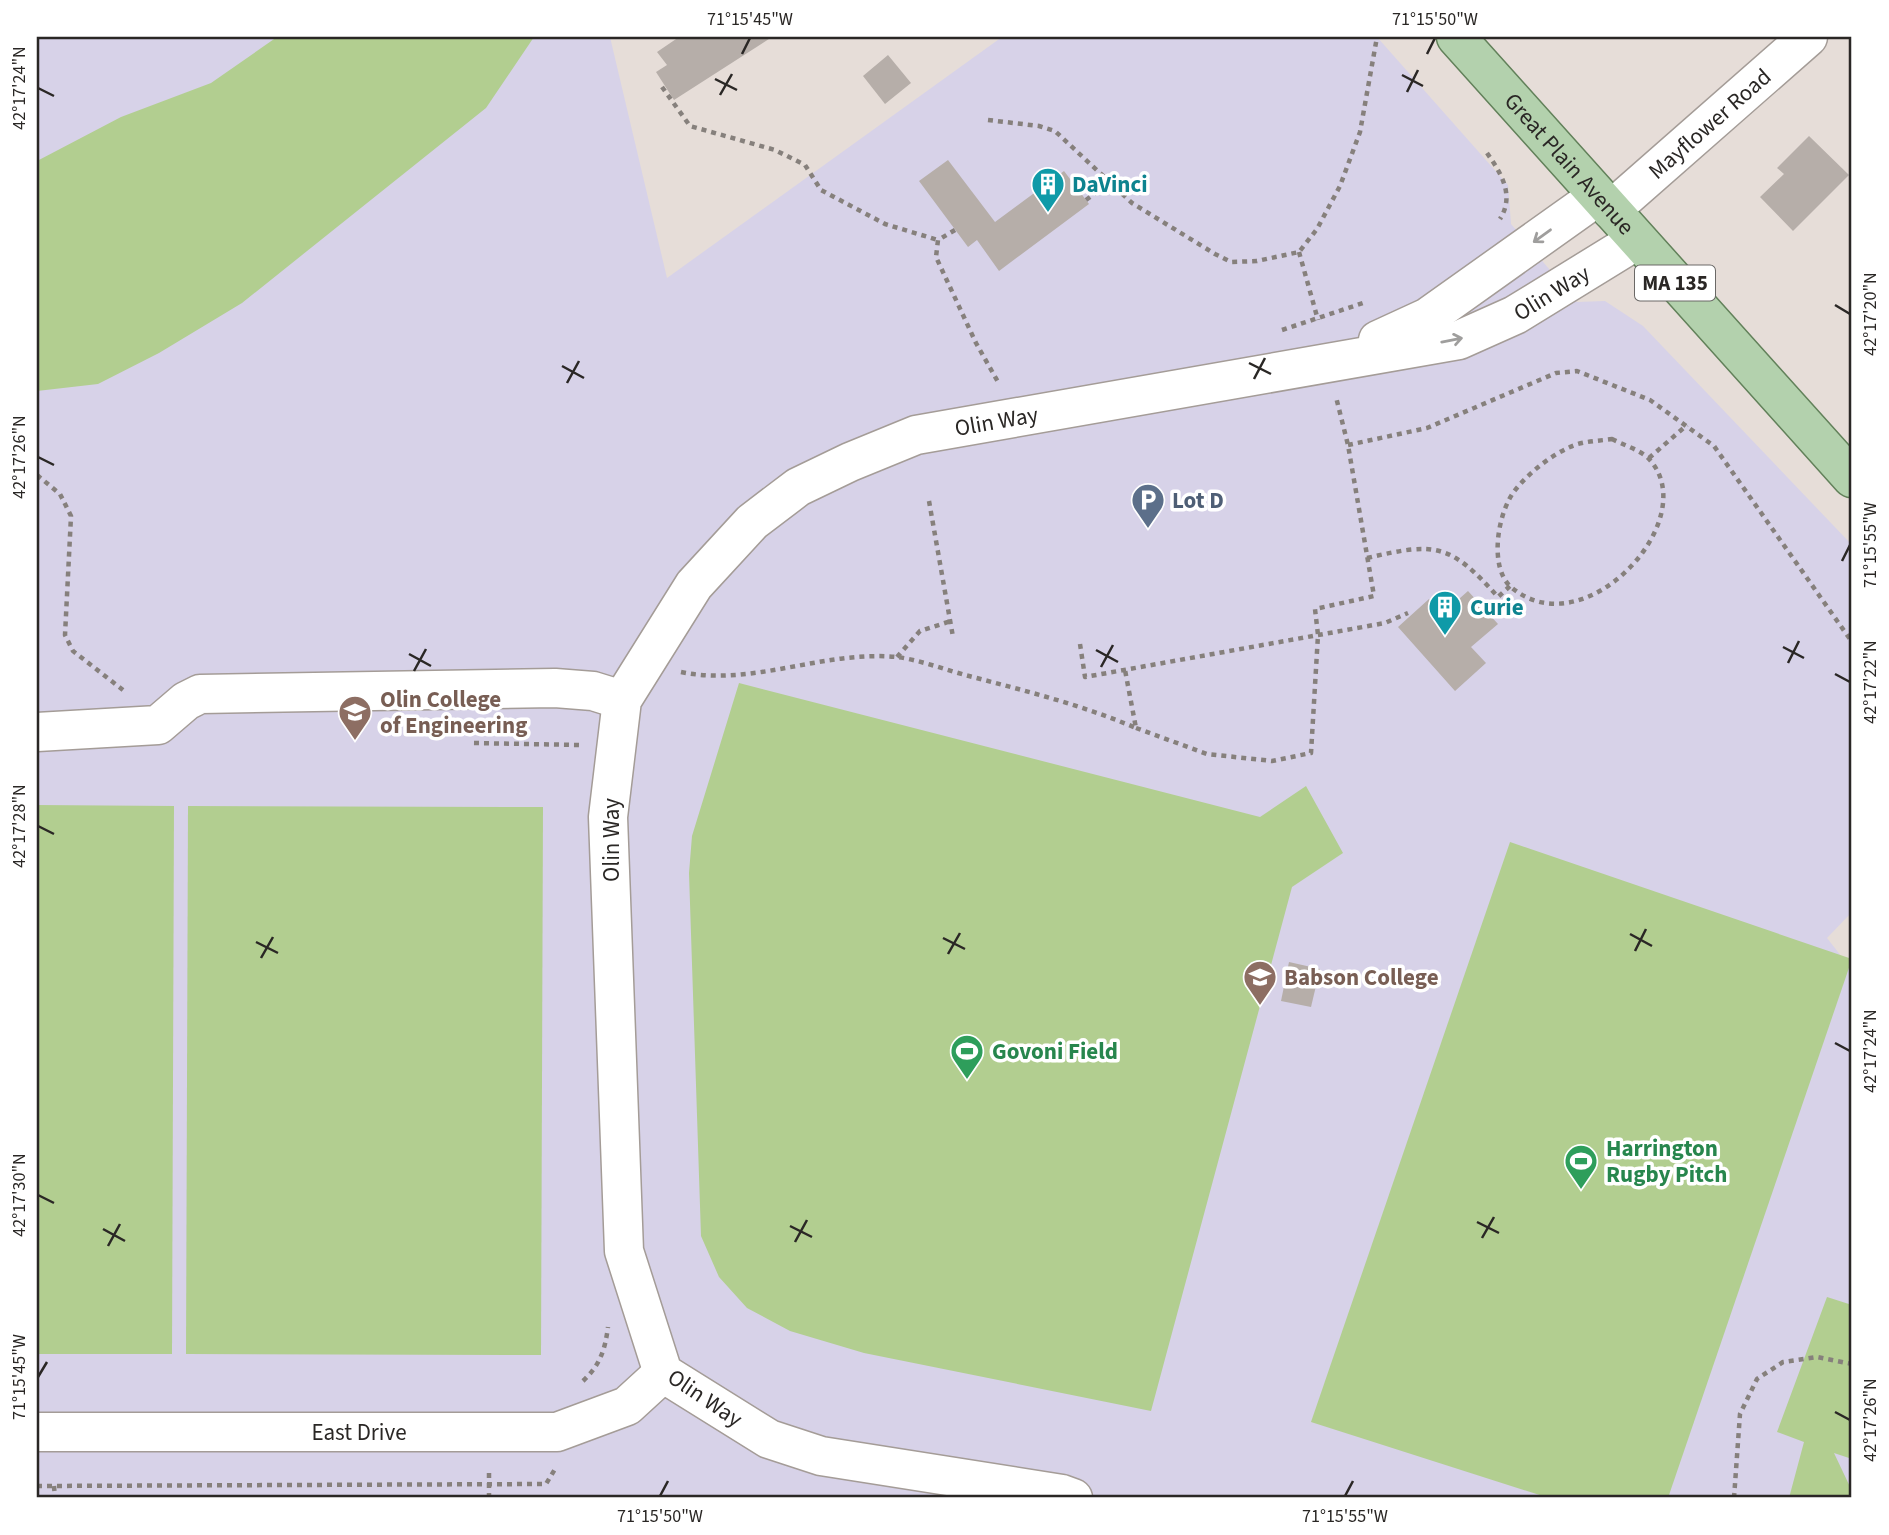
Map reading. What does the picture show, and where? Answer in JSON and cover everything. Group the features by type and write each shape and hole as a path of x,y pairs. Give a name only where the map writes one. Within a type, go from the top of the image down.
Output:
{"main road":[{"name":"Great Plain Avenue","path":"1456,37 1852,478"}],"street":[{"name":"Mayflower Road","path":"1604,203 1808,37"},
{"name":"Olin Way","path":"1334,373 1428,317 1604,203"},
{"name":"Olin Way","path":"1073,1498 1062,1494 821,1456 769,1440 663,1373 624,1251 608,817 607,695 694,585 752,522 798,487 850,462 916,435 1277,372 1334,373 1458,340 1515,315 1637,240"},
{"path":"37,732 148,727 166,720 186,701 200,694 555,688 607,695"},
{"name":"East Drive","path":"37,1432 557,1432 627,1406 663,1373"}],"path":[{"path":"988,120 1039,126 1055,131 1132,204 1231,262 1257,261 1299,252 1317,229 1340,186 1356,143 1377,37"},
{"path":"662,87 690,126 775,150 805,166 821,190 885,224 938,240 955,229"},
{"path":"1487,153 1502,174 1507,193 1505,211 1496,226"},
{"path":"1086,200 1109,183"},
{"path":"938,240 936,257 976,343 998,382"},
{"path":"1299,252 1318,320"},
{"path":"1269,334 1366,302"},
{"path":"1348,445 1427,428 1526,383 1556,373 1577,371 1650,400 1714,446 1852,642"},
{"path":"677,671 703,677 746,675 816,660 897,657 1087,707 1207,754 1272,761 1311,753 1318,635 1315,609 1374,596 1334,373"},
{"path":"985,384 1012,379"},
{"path":"1648,458 1687,425"},
{"path":"1612,439 1648,458 1661,479 1661,515 1645,553 1617,581 1578,600 1541,604 1510,586 1498,566 1497,539 1514,491 1541,464 1572,446 1612,439"},
{"path":"37,475 60,494 71,516 65,635 73,652 127,693 148,727"},
{"path":"929,501 953,637"},
{"path":"1367,558 1405,549 1437,548 1455,556 1498,597 1510,586"},
{"path":"1080,644 1085,677 1385,623 1408,613"},
{"path":"897,657 920,631 951,621"},
{"path":"1125,670 1136,727"},
{"path":"580,757 581,745 607,695"},
{"path":"474,743 581,745"},
{"path":"578,1385 594,1371 604,1351 608,1327 605,1316"},
{"path":"1734,1498 1740,1414 1757,1379 1783,1362 1817,1357 1852,1364"},
{"path":"37,1486 546,1484 555,1471 557,1432"},
{"path":"54,1486 55,1498"}],"shaded area":[{"name":"Olin College of Engineering","path":"37,37 610,37 667,278 1002,37 1377,37 1508,185 1511,224 1577,302 1605,301 1643,326 1852,545 1852,912 1827,938 1852,970 1852,1498 37,1498"}],"green space":[{"path":"277,37 534,37 486,108 242,303 159,353 98,384 37,391 37,161 121,117 211,83"},
{"name":"Govoni Field","path":"739,683 1260,817 1306,786 1343,853 1292,887 1151,1411 864,1353 790,1331 747,1308 719,1277 701,1236 689,873 692,836"},
{"path":"37,805 174,806 172,1354 37,1354"},
{"path":"188,806 543,807 541,1355 186,1354"},
{"name":"Harrington Rugby Pitch","path":"1510,842 1852,959 1668,1498 1549,1498 1311,1422"},
{"path":"1827,1297 1852,1305 1852,1459 1834,1453 1852,1491 1852,1498 1789,1498 1804,1442 1777,1432"}],"building":[{"path":"679,37 772,37 674,100 656,72 667,65 657,52"},
{"path":"888,55 911,83 885,104 863,76"},
{"path":"1809,136 1849,175 1793,231 1760,197 1784,174 1777,168"},
{"name":"DaVinci","path":"948,160 995,222 1064,171 1089,204 999,271 977,240 968,247 919,181"},
{"name":"Curie","path":"1468,591 1498,624 1471,647 1486,663 1455,691 1398,627 1429,599 1442,614"},
{"path":"1289,962 1320,969 1311,1007 1281,1001"}],"place":[{"name":"DaVinci","path":"1048,214"},
{"name":"Lot D","path":"1148,530"},
{"name":"Curie","path":"1445,637"},
{"name":"Olin College of Engineering","path":"355,742"},
{"name":"Babson College","path":"1260,1007"},
{"name":"Govoni Field","path":"967,1081"},
{"name":"Harrington Rugby Pitch","path":"1581,1191"}]}
